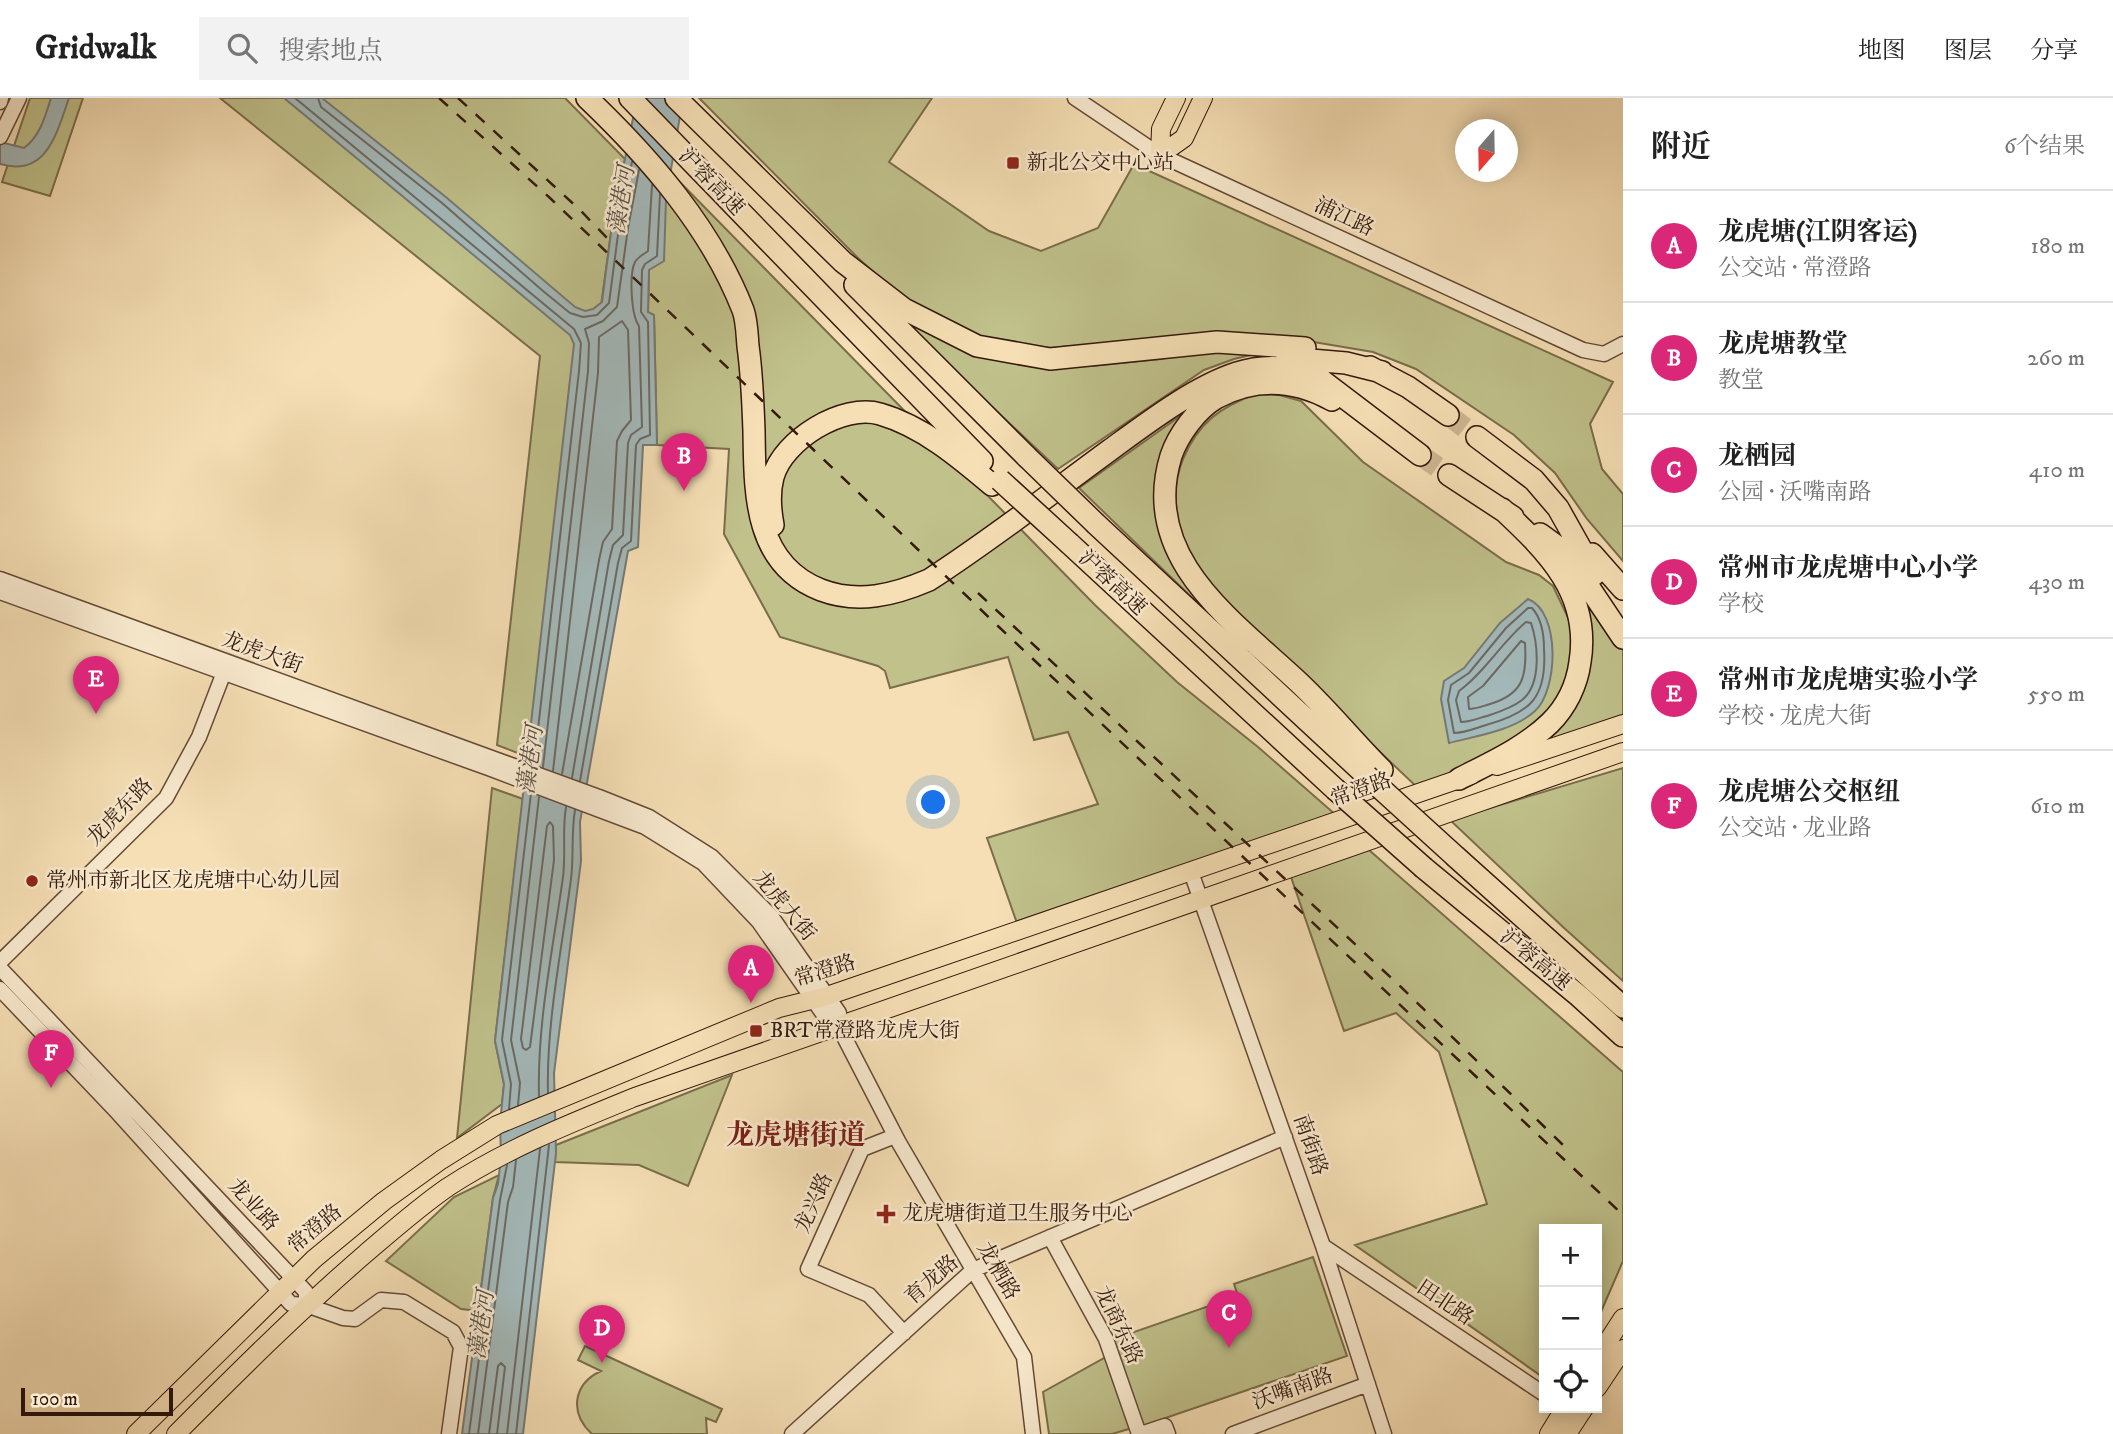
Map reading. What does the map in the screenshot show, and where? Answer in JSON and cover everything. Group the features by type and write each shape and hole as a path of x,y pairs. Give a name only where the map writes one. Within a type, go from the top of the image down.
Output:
{"highway":[{"name":"沪蓉高速","path":"630,98 996,483 1424,868 1579,996 1623,1036"},
{"path":"674,98 843,262 904,309 977,346 1050,359 1217,342 1309,348 1349,358 1382,372 1448,415"},
{"path":"595,105 677,194 716,252 744,312 752,377 755,488 763,528 783,564 798,578 828,593 871,597 905,590 929,580 1140,428 1191,395 1238,372 1282,367 1303,370 1320,379 1420,455"},
{"name":"沪蓉高速","path":"700,124 1096,524 1375,773"},
{"path":"996,483 956,454 907,425 877,413 840,414 807,433 783,456 773,476 770,507 774,528 782,545 810,575 852,588 894,583 920,573 1134,423 1212,372 1255,359 1283,358 1346,363 1382,372"},
{"path":"1391,433 1318,392 1292,384 1253,383 1211,401 1175,444 1168,466 1164,503 1172,541 1193,578 1241,631 1296,680 1375,773 1623,1006"},
{"path":"1477,437 1534,480 1623,589"},
{"path":"1449,475 1566,554 1623,638"},
{"path":"1558,508 1623,617"},
{"path":"1459,779 1511,752 1551,722 1570,694 1580,665 1582,634 1576,601 1560,571 1537,542 1502,509"}],"main road":[{"path":"1160,155 1161,129 1176,98"},
{"path":"1160,155 1184,138 1203,98"},
{"name":"常澄路","path":"136,1434 293,1278 384,1201 441,1160 497,1125 779,1008 820,998 1623,723"},
{"path":"176,1434 306,1306 438,1195 496,1158 560,1127 635,1097 1623,752"},
{"path":"1602,1350 1623,1318"},
{"path":"1602,1380 1623,1349"},
{"path":"1549,1434 1562,1413"},
{"path":"1567,1434 1581,1413"}],"street":[{"path":"1,135 19,98"},
{"name":"浦江路","path":"1075,98 1160,155 1583,350 1604,354 1623,344"},
{"name":"龙虎大街","path":"0,579 226,668"},
{"name":"龙虎大街","path":"0,592 226,668 598,803 649,817 712,857 771,916 820,998 839,1013 839,1027"},
{"name":"龙虎东路","path":"0,962 166,798 199,737 226,668"},
{"name":"南街路","path":"1191,872 1323,1246 1384,1434"},
{"name":"龙业路","path":"0,968 293,1278 306,1293 306,1306 291,1304 279,1292 118,1113 0,989"},
{"name":"龙栖路","path":"839,1027 895,1136 1024,1357 1032,1434"},
{"name":"龙兴路","path":"895,1136 862,1149 808,1269 869,1295 904,1333"},
{"name":"育龙路","path":"792,1434 973,1270 1284,1137"},
{"name":"龙商东路","path":"1050,1237 1106,1339 1140,1434"},
{"name":"田北路","path":"1323,1246 1539,1391"},
{"path":"306,1306 355,1319 381,1300 404,1302 453,1332 461,1347 449,1434"},
{"name":"沃嘴南路","path":"1233,1434 1368,1384"},
{"path":"1140,1434 1165,1426 1168,1434"}],"green space":[{"path":"30,98 83,98 50,196 2,182"},
{"path":"220,98 565,98 625,159 612,225 592,372 572,370 528,757 497,745 540,356"},
{"path":"699,98 932,98 889,162 989,231 1041,251 1098,228 1134,164 1613,382 1590,424 1602,469 1623,494 1623,561 1587,519 1555,473 1514,435 1416,369 1373,352 1272,335 1208,334 1050,348 980,338 906,301 858,258"},
{"path":"670,172 1095,605 1177,682 1258,747 1336,815 1018,926 987,838 1098,804 1068,732 1034,740 1008,657 890,688 885,671 878,666 780,637 724,534 729,449 657,445 654,316 648,312 649,270"},
{"path":"910,323 1039,364 1092,366 1161,359 1193,352 1253,351 1255,354 1204,370 1058,469 906,326"},
{"path":"1256,394 1279,395 1301,401 1363,462 1506,562 1539,575 1553,586 1571,624 1575,640 1566,694 1505,749 1418,788 1230,609 1198,570 1185,544 1178,520 1176,496 1179,471 1189,446 1203,426 1221,411"},
{"path":"1193,407 1161,521 1252,651 1249,653 1079,488"},
{"path":"1588,598 1623,650 1623,719 1534,750 1577,702 1582,601"},
{"path":"1623,768 1623,981 1450,820"},
{"path":"492,788 523,799 495,1041 504,1084 502,1104 457,1138"},
{"path":"1369,850 1623,1072 1623,1261 1602,1309 1602,1224 1539,1224 1539,1374 1355,1245 1487,1204 1439,1052 1396,1013 1344,1031 1291,877"},
{"path":"732,1075 688,1186 639,1165 555,1162 556,1145"},
{"path":"499,1175 493,1198 478,1311 461,1309 386,1261 454,1197"},
{"path":"1313,1257 1347,1356 1142,1426 1111,1340 1238,1296 1234,1284"},
{"path":"585,1346 722,1409 716,1422 706,1418 707,1434 592,1434 580,1417 577,1400 585,1383 601,1371 578,1360"},
{"path":"1106,1357 1132,1428 1112,1434 1049,1434 1043,1392"}],"water":[{"path":"51,98 69,98 48,149 29,164 16,167 0,164 0,142 24,148 30,143 38,132"},
{"name":"藻港河","path":"284,98 322,98 447,198 575,307 585,311 602,302 612,225 637,98 683,98 666,199 664,261 649,270 648,312 654,315 657,445 643,445 638,547 628,551 580,822 581,861 554,1073 556,1153 523,1434 462,1434 501,1156 500,1123 504,1084 495,1041 574,344 570,335"},
{"path":"1528,599 1539,607 1551,635 1552,670 1543,701 1535,711 1516,723 1494,732 1449,743 1441,699 1444,681 1464,668 1500,623"}],"tunnel":[{"path":"1448,415 1477,437"},
{"path":"1420,455 1449,475"}],"railway":[{"path":"439,98 550,198 999,627 1623,1215"},
{"path":"458,98 611,242"},
{"path":"978,593 1401,987 1563,1145"}],"place":[{"name":"新北公交中心站","path":"1013,163"},
{"name":"龙虎塘教堂","path":"684,491"},
{"name":"常州市龙虎塘实验小学","path":"96,714"},
{"name":"常州市新北区龙虎塘中心幼儿园","path":"32,881"},
{"name":"龙虎塘(江阴客运)","path":"751,1003"},
{"name":"BRT常澄路龙虎大街","path":"756,1031"},
{"name":"龙虎塘公交枢纽","path":"51,1088"},
{"name":"龙虎塘街道卫生服务中心","path":"886,1214"},
{"name":"龙栖园","path":"1229,1348"},
{"name":"常州市龙虎塘中心小学","path":"602,1363"}],"district":[{"name":"龙虎塘街道","path":"796,1135"}]}
